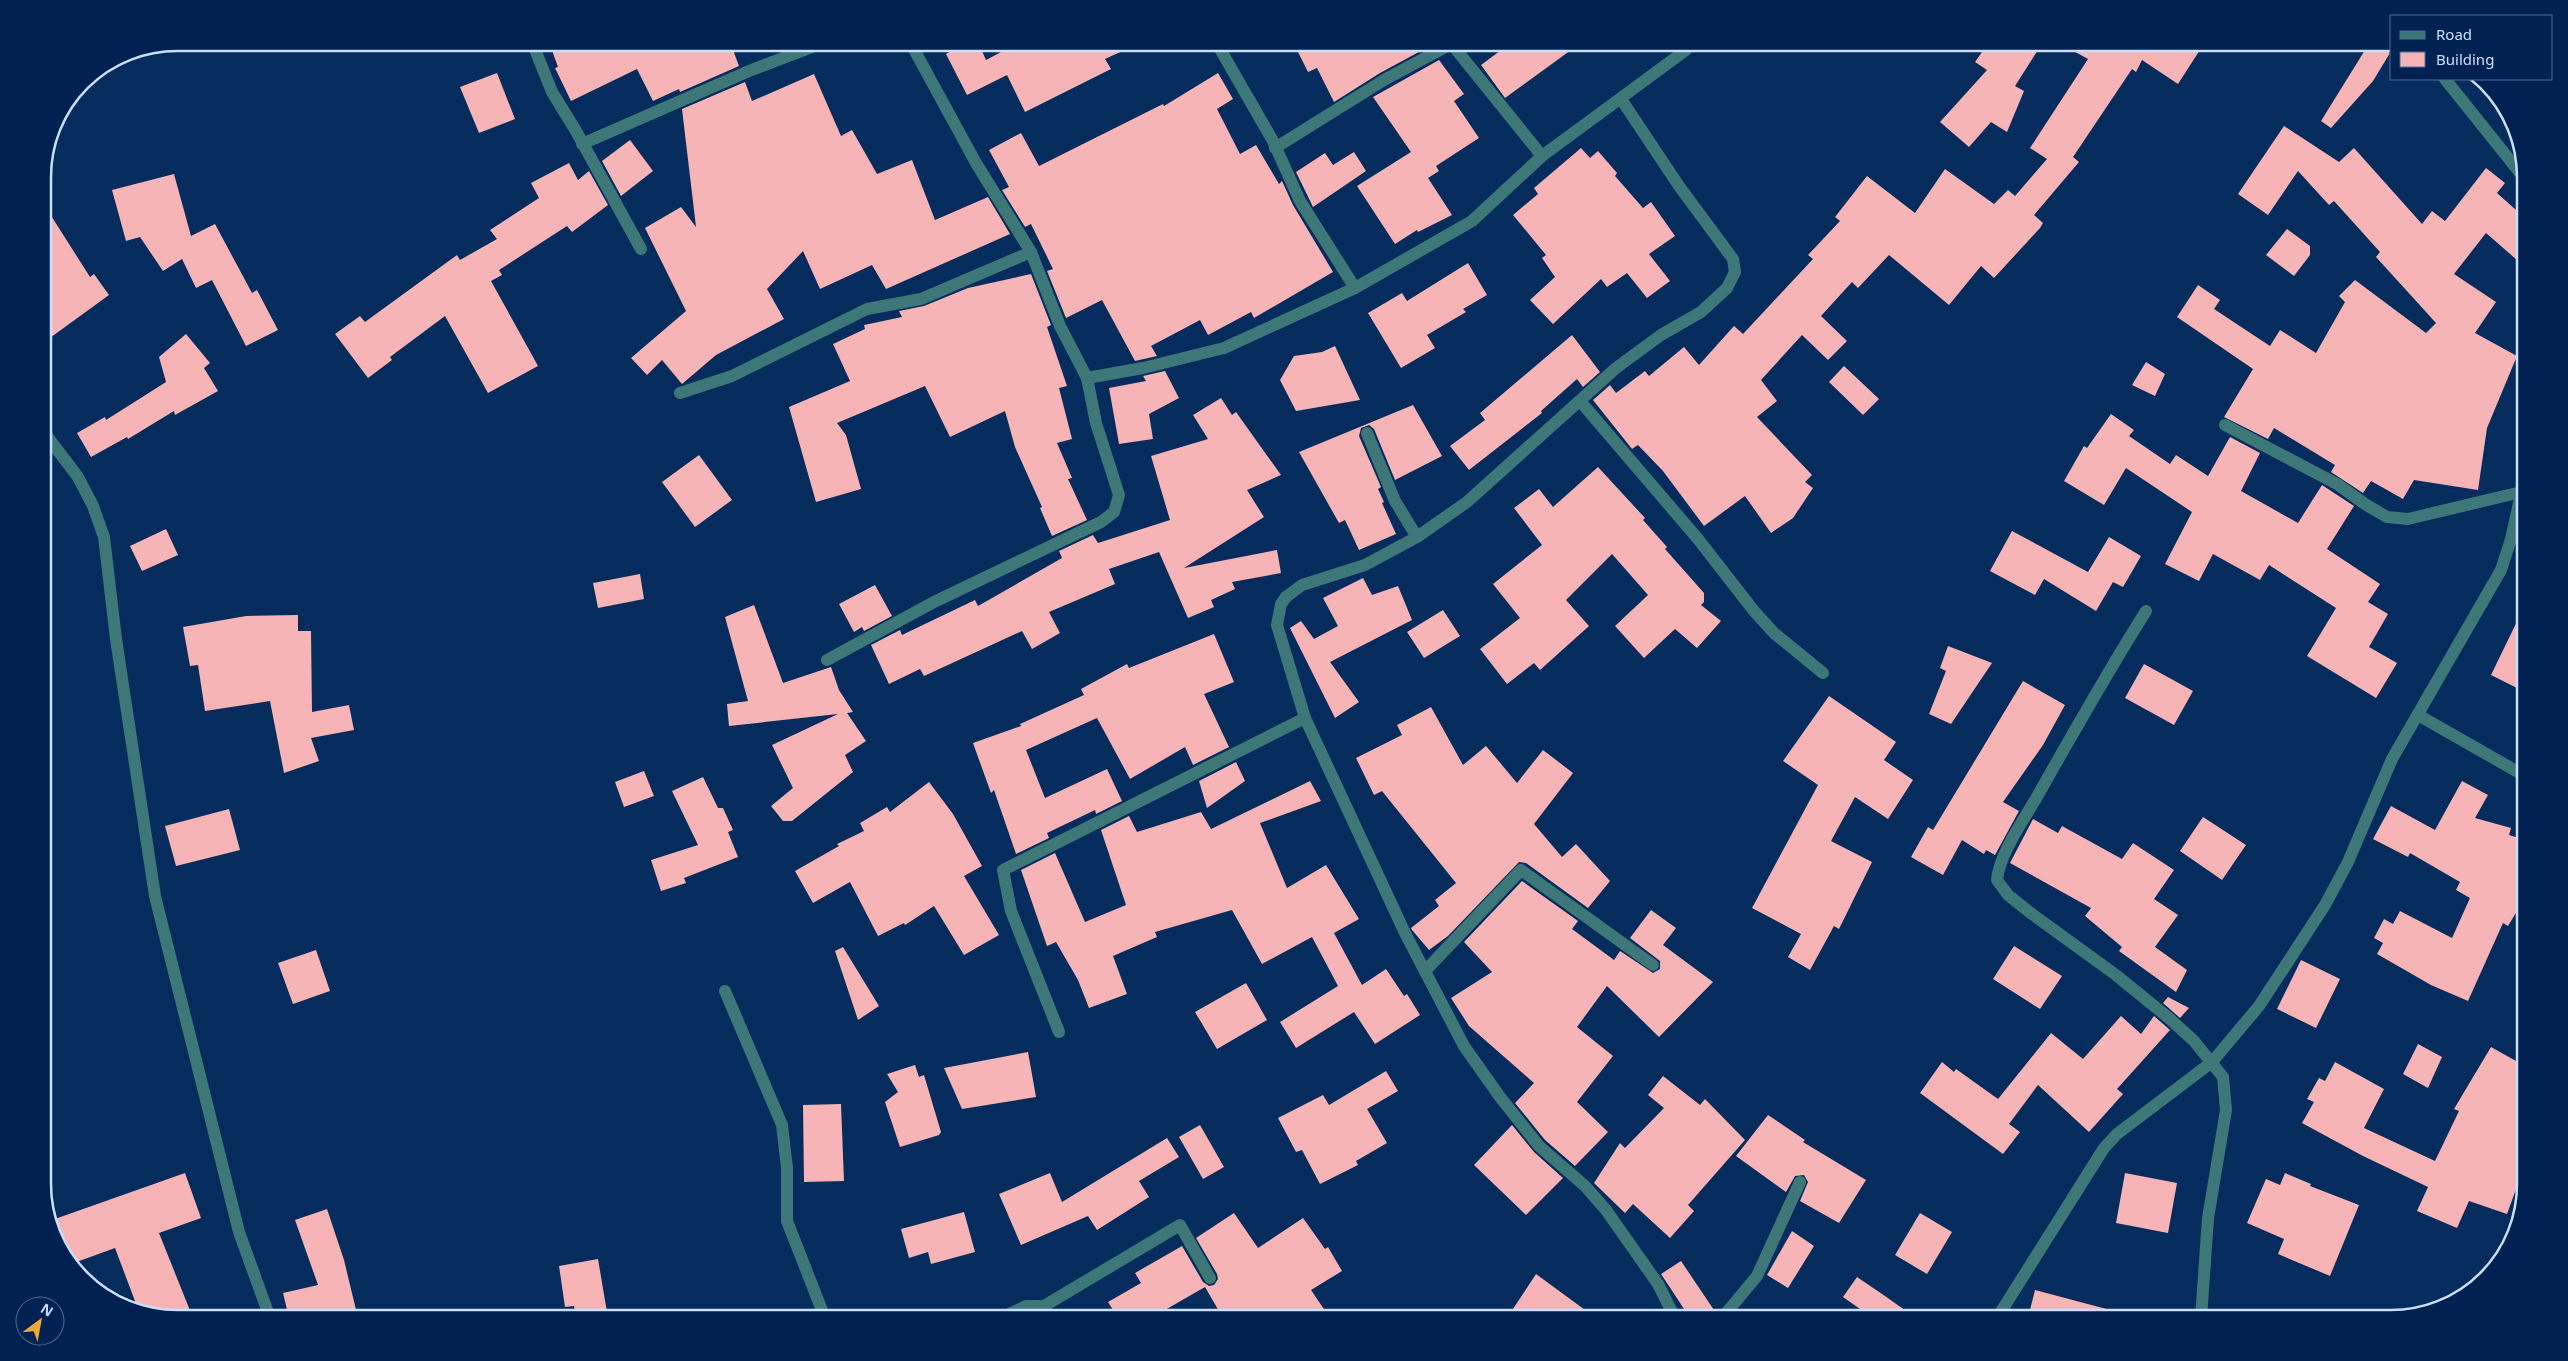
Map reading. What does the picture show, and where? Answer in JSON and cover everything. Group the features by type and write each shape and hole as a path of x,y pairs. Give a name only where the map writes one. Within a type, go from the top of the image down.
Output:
{"street":[{"path":"1275,148 1384,80 1435,51"},
{"path":"1457,51 1542,156"},
{"path":"1087,378 1142,368 1224,348 1355,288 1472,221 1542,156 1684,51"},
{"path":"536,52 552,92 641,249"},
{"path":"582,144 790,52"},
{"path":"827,660 934,602 1102,522 1114,512 1118,495 1096,423 1087,378 1060,326 1031,252 976,163 915,52"},
{"path":"1221,52 1275,148 1300,201 1355,288"},
{"path":"2447,80 2516,167"},
{"path":"1621,99 1679,186 1733,259 1735,272 1727,288 1701,312 1661,334 1616,368 1467,502 1417,537 1365,565 1302,585 1286,597 1281,604 1277,625 1306,718 1405,933 1464,1046 1500,1097 1539,1146 1585,1186 1606,1210 1658,1284 1671,1310"},
{"path":"680,393 732,376 867,309 921,299 1031,252"},
{"path":"1580,401 1611,440 1660,494 1754,611 1774,633 1823,673"},
{"path":"2225,425 2337,484 2364,504 2387,517 2408,518 2516,493"},
{"path":"1367,433 1395,501 1417,537"},
{"path":"52,443 78,477 93,506 104,537 116,639 155,896 239,1232 267,1310"},
{"path":"2002,1310 2104,1148 2117,1134 2212,1062 2259,1006 2325,905 2348,862 2392,759 2501,570 2516,514"},
{"path":"2146,611 2106,675 2028,812 1998,868 1997,880 2008,895 2116,975 2170,1019 2212,1062 2223,1077 2226,1110 2208,1218 2202,1310"},
{"path":"2418,715 2517,771"},
{"path":"1059,1032 1011,911 1004,870 1306,718"},
{"path":"1425,971 1521,870 1653,965"},
{"path":"725,991 782,1125 787,1168 788,1221 821,1310"},
{"path":"1729,1310 1757,1276 1800,1182"},
{"path":"1018,1310 1026,1306 1044,1306 1180,1225 1210,1278"},
{"path":"1044,1306 1046,1310"}],"building":[{"path":"1298,51 1420,51 1380,73 1334,102 1317,68 1308,72"},
{"path":"1499,51 1569,51 1505,98 1481,65"},
{"path":"1983,51 2037,51 2015,86 2024,91 2007,132 1991,122 1969,147 1940,122 1987,70 1975,62"},
{"path":"2074,51 2199,51 2178,84 2142,60 2136,72 2132,69 2073,157 2079,162 2034,215 2043,223 2040,228 1994,278 1981,266 1949,305 1889,255 1858,288 1852,282 1821,316 1847,341 1828,360 1802,335 1761,380 1777,401 1757,417 1812,475 1805,482 1813,488 1793,518 1771,533 1745,496 1704,526 1663,471 1638,445 1632,449 1593,400 1610,385 1616,393 1645,371 1649,376 1684,347 1699,365 1734,326 1743,334 1813,259 1808,255 1840,221 1835,217 1867,176 1915,213 1945,169 1994,204 2008,190 2015,196 2047,159 2030,148 2088,59"},
{"path":"2364,51 2386,51 2390,53 2373,81 2331,128 2321,121"},
{"path":"553,52 734,52 739,66 680,92 679,89 653,101 637,69 571,101 555,68 558,67"},
{"path":"950,52 982,52 986,60 1002,52 1121,52 1105,59 1111,69 1025,112 1007,75 967,95 946,54"},
{"path":"1439,60 1464,94 1454,101 1479,138 1436,166 1439,171 1428,178 1452,215 1418,232 1417,230 1395,244 1357,186 1411,152 1373,97"},
{"path":"497,73 515,119 479,133 460,87"},
{"path":"1218,73 1233,99 1217,109 1240,154 1256,145 1279,184 1282,181 1293,205 1333,272 1254,318 1251,312 1208,335 1200,320 1151,346 1157,356 1135,361 1102,300 1066,318 1047,271 1053,269 1031,224 1025,227 1002,190 1009,187 989,150 1021,133 1039,166 1163,104 1164,106"},
{"path":"814,74 841,136 852,130 877,174 912,160 935,220 988,197 1010,234 886,289 872,265 820,289 803,251 767,289 784,319 716,355 682,384 662,360 647,375 631,358 686,311 645,228 681,207 696,227 682,109 745,82 752,101"},
{"path":"2284,126 2339,162 2354,148 2422,224 2432,211 2445,221 2486,168 2505,183 2497,193 2516,210 2516,259 2486,233 2454,274 2496,302 2475,333 2516,356 2487,428 2478,490 2414,480 2403,499 2371,481 2363,493 2331,472 2335,465 2274,428 2268,439 2224,417 2253,369 2177,317 2198,285 2220,300 2214,309 2270,346 2280,330 2316,353 2345,302 2339,296 2355,280 2426,333 2436,323 2376,257 2380,252 2334,201 2329,205 2298,171 2268,215 2238,194"},
{"path":"630,140 653,171 621,196 602,161"},
{"path":"1581,148 1590,158 1598,151 1617,173 1615,176 1643,208 1651,202 1675,236 1649,254 1670,281 1647,298 1627,273 1607,287 1601,279 1553,324 1530,300 1555,277 1542,258 1546,255 1513,215 1538,194 1534,188"},
{"path":"1354,152 1366,171 1313,207 1296,172 1325,153 1333,165"},
{"path":"569,163 578,180 589,171 608,205 572,232 567,226 499,270 502,275 491,281 538,366 488,393 445,316 390,357 392,360 368,378 335,334 360,316 365,322 457,255 460,260 497,239 490,230 539,198 531,183"},
{"path":"174,174 191,236 215,224 252,293 257,290 278,330 246,346 212,280 196,288 182,259 163,271 140,237 126,241 112,190"},
{"path":"52,217 90,277 94,274 109,295 52,336"},
{"path":"2287,229 2310,246 2310,255 2294,276 2266,255"},
{"path":"1468,263 1487,295 1463,309 1466,312 1427,335 1435,348 1401,368 1368,313 1402,293 1407,301"},
{"path":"1031,274 1051,325 1047,327 1067,386 1059,388 1072,439 1057,443 1072,478 1068,479 1087,520 1052,536 1040,508 1042,507 1015,447 1005,411 950,437 925,386 837,423 846,435 861,489 816,502 789,407 850,381 833,344 865,329 864,325 902,317 899,311 924,306 968,288"},
{"path":"186,334 210,363 204,368 218,391 175,415 174,411 128,439 127,437 91,457 77,433 105,417 106,420 166,382 159,357"},
{"path":"1572,335 1600,372 1583,387 1577,379 1541,411 1542,413 1469,470 1450,446 1485,420 1480,413"},
{"path":"1335,346 1360,400 1296,411 1280,380 1294,356 1322,352"},
{"path":"2146,362 2165,374 2155,396 2132,385"},
{"path":"1844,366 1879,399 1863,415 1829,382"},
{"path":"1165,371 1179,398 1149,414 1153,439 1119,444 1109,388 1146,381 1143,376"},
{"path":"1221,398 1232,415 1236,412 1281,475 1247,490 1264,517 1184,568 1277,550 1281,573 1232,582 1235,589 1211,600 1214,607 1188,618 1159,552 1109,569 1115,584 1049,612 1060,633 1032,649 1022,631 924,676 920,669 889,684 871,645 900,630 902,635 975,600 978,606 1062,558 1059,551 1093,535 1098,543 1170,520 1151,456 1208,439 1193,415"},
{"path":"1413,405 1442,456 1395,480 1374,429 1369,425 1361,428 1359,436 1381,487 1378,489 1384,502 1382,503 1396,534 1359,550 1345,520 1339,523 1299,452"},
{"path":"2111,414 2134,430 2129,436 2170,464 2176,455 2208,476 2230,437 2260,453 2241,491 2298,523 2322,485 2354,506 2327,549 2380,584 2368,602 2388,614 2369,647 2397,663 2376,698 2307,656 2336,608 2269,565 2260,580 2213,554 2199,581 2165,564 2192,512 2126,468 2104,505 2064,481 2084,446 2087,448"},
{"path":"699,455 732,500 695,527 662,482"},
{"path":"1598,467 1645,518 1643,520 1667,547 1665,549 1704,593 1704,602 1701,605 1721,621 1697,648 1675,629 1644,658 1615,626 1648,595 1612,554 1566,600 1589,626 1540,670 1534,663 1507,684 1480,649 1520,618 1493,584 1542,545 1514,508 1539,489 1553,507"},
{"path":"166,529 178,555 142,571 130,546"},
{"path":"2012,531 2088,572 2109,537 2141,556 2123,587 2113,582 2096,611 2044,579 2035,595 1990,571"},
{"path":"640,574 644,599 598,608 593,583"},
{"path":"1363,578 1372,595 1398,586 1412,620 1330,662 1359,702 1335,718 1290,628 1301,621 1314,639 1338,626 1323,598"},
{"path":"875,585 892,616 864,631 862,627 854,632 839,604"},
{"path":"754,605 783,683 831,667 839,690 853,712 847,713 866,741 845,755 853,772 792,821 783,821 771,806 793,788 772,745 838,714 729,726 727,704 748,701 725,617"},
{"path":"1443,610 1460,636 1424,658 1407,632"},
{"path":"298,615 298,631 311,631 312,712 349,705 354,730 311,738 319,761 284,773 270,701 205,711 198,665 190,666 183,627 246,616"},
{"path":"2516,623 2517,688 2491,675"},
{"path":"1214,634 1234,682 1204,694 1229,747 1193,765 1185,747 1130,779 1097,718 1026,750 1045,798 1107,769 1122,801 1096,814 1095,810 1047,833 1049,838 1016,854 994,790 991,793 973,743 1021,726 1020,724 1084,695 1081,689 1127,664 1129,668"},
{"path":"1948,646 1992,663 1951,724 1929,714 1946,671 1940,668"},
{"path":"2144,664 2193,691 2174,725 2125,698"},
{"path":"2023,681 2065,705 2043,745 2003,802 2019,811 1995,855 1986,850 1984,854 1962,840 1943,875 1911,857 1928,827 1933,830"},
{"path":"1829,696 1896,742 1884,760 1913,780 1888,819 1855,797 1831,841 1872,862 1839,929 1834,926 1810,970 1788,957 1801,934 1752,908 1818,785 1783,761"},
{"path":"1431,707 1463,765 1486,746 1517,783 1543,750 1573,773 1534,824 1562,857 1576,844 1610,881 1588,908 1526,863 1519,862 1448,936 1429,950 1412,930 1411,928 1439,906 1435,900 1456,883 1382,791 1374,795 1356,758 1402,735 1397,725"},
{"path":"1236,762 1245,781 1207,808 1199,781"},
{"path":"644,771 654,796 624,807 615,782"},
{"path":"703,777 718,808 723,808 733,830 728,832 738,857 684,878 686,883 661,891 651,860 698,845 672,791"},
{"path":"1310,781 1321,801 1260,823 1287,888 1326,865 1359,919 1334,933 1362,985 1386,969 1404,996 1407,994 1420,1015 1375,1044 1354,1012 1296,1048 1280,1022 1338,986 1312,937 1262,964 1232,910 1155,932 1157,937 1113,956 1127,994 1089,1008 1078,980 1056,942 1047,946 1021,870 1055,853 1085,922 1126,905 1101,830 1129,816 1137,832 1201,812 1211,829"},
{"path":"2462,781 2488,795 2475,818 2511,828 2509,835 2517,837 2517,911 2508,926 2503,923 2468,1001 2431,985 2377,954 2383,943 2374,938 2384,919 2393,924 2400,911 2452,938 2470,898 2456,890 2460,882 2410,853 2408,857 2373,839 2391,806 2435,830"},
{"path":"929,782 953,814 982,866 964,876 999,935 964,955 934,906 905,925 904,923 878,936 850,882 813,903 795,871 839,846 837,844 864,831 860,823 887,807 890,812"},
{"path":"229,809 240,850 176,866 165,826"},
{"path":"2203,817 2246,845 2222,880 2180,851"},
{"path":"2033,819 2058,833 2062,826 2122,859 2133,843 2174,870 2154,899 2178,915 2155,947 2187,970 2176,992 2119,951 2122,947 2085,916 2091,908 2010,863"},
{"path":"1522,881 1578,921 1572,929 1614,960 1620,951 1653,973 1660,969 1660,961 1630,938 1651,910 1676,928 1663,945 1713,982 1659,1037 1607,986 1577,1027 1613,1056 1577,1102 1608,1132 1575,1166 1545,1140 1515,1103 1534,1083 1469,1026 1451,998 1492,972 1464,942"},
{"path":"2014,946 2062,976 2040,1009 1993,979"},
{"path":"843,947 879,1006 858,1020 835,951"},
{"path":"316,950 330,991 293,1004 278,963"},
{"path":"2301,960 2340,979 2316,1028 2277,1009"},
{"path":"1246,983 1267,1020 1217,1049 1195,1012"},
{"path":"2168,997 2189,1008 2180,1018 2163,1003"},
{"path":"2121,1016 2141,1034 2154,1016 2170,1030 2117,1089 2123,1094 2089,1132 2038,1085 2009,1124 2020,1132 2003,1154 1920,1093 1942,1062 1954,1072 1956,1069 1998,1099 2051,1033 2083,1059"},
{"path":"2418,1044 2442,1057 2428,1088 2403,1074"},
{"path":"2491,1047 2517,1061 2517,1187 2507,1214 2469,1201 2457,1228 2417,1211 2428,1187 2363,1156 2302,1123 2314,1102 2307,1099 2319,1078 2325,1081 2335,1062 2384,1089 2364,1128 2435,1161 2459,1111 2454,1109"},
{"path":"1028,1052 1036,1097 962,1109 944,1068"},
{"path":"915,1065 919,1077 924,1075 941,1132 939,1135 900,1147 885,1102 898,1092 887,1074"},
{"path":"1386,1071 1398,1091 1367,1109 1387,1143 1356,1161 1358,1165 1320,1184 1302,1150 1296,1152 1278,1118 1323,1095 1329,1105"},
{"path":"1663,1076 1700,1105 1705,1099 1745,1140 1688,1205 1694,1211 1670,1238 1633,1204 1625,1213 1594,1183 1620,1143 1625,1148 1664,1108 1648,1095"},
{"path":"841,1104 844,1181 804,1182 803,1105"},
{"path":"1768,1115 1805,1140 1803,1142 1866,1180 1839,1223 1800,1201 1808,1182 1804,1175 1795,1176 1786,1192 1736,1156"},
{"path":"1200,1125 1224,1167 1203,1179 1179,1137"},
{"path":"1512,1125 1534,1152 1563,1178 1526,1215 1474,1165"},
{"path":"1167,1138 1179,1157 1139,1181 1149,1197 1097,1230 1088,1216 1021,1245 999,1194 1050,1173 1062,1202"},
{"path":"185,1173 201,1218 159,1233 190,1310 161,1309 136,1302 115,1248 78,1262 64,1240 57,1218"},
{"path":"2125,1173 2177,1183 2168,1233 2116,1223"},
{"path":"2285,1173 2311,1184 2310,1186 2359,1205 2330,1276 2278,1254 2284,1239 2247,1223 2266,1179 2280,1185"},
{"path":"327,1209 344,1260 356,1310 287,1310 283,1293 318,1285 295,1220"},
{"path":"964,1212 975,1252 931,1264 928,1252 909,1258 901,1229"},
{"path":"1234,1213 1258,1248 1303,1218 1325,1249 1328,1247 1342,1271 1311,1290 1325,1310 1218,1310 1205,1287 1165,1310 1113,1310 1108,1302 1141,1283 1135,1273 1182,1246 1203,1282 1209,1286 1214,1285 1218,1279 1217,1274 1196,1238"},
{"path":"1920,1213 1952,1232 1927,1274 1895,1255"},
{"path":"1792,1231 1814,1246 1788,1288 1767,1275"},
{"path":"598,1259 607,1310 575,1310 574,1306 565,1307 559,1266"},
{"path":"1681,1261 1714,1310 1685,1310 1661,1274"},
{"path":"1536,1274 1585,1310 1512,1310"},
{"path":"1857,1277 1905,1310 1859,1310 1843,1297"},
{"path":"2035,1290 2110,1310 2030,1310"}]}
